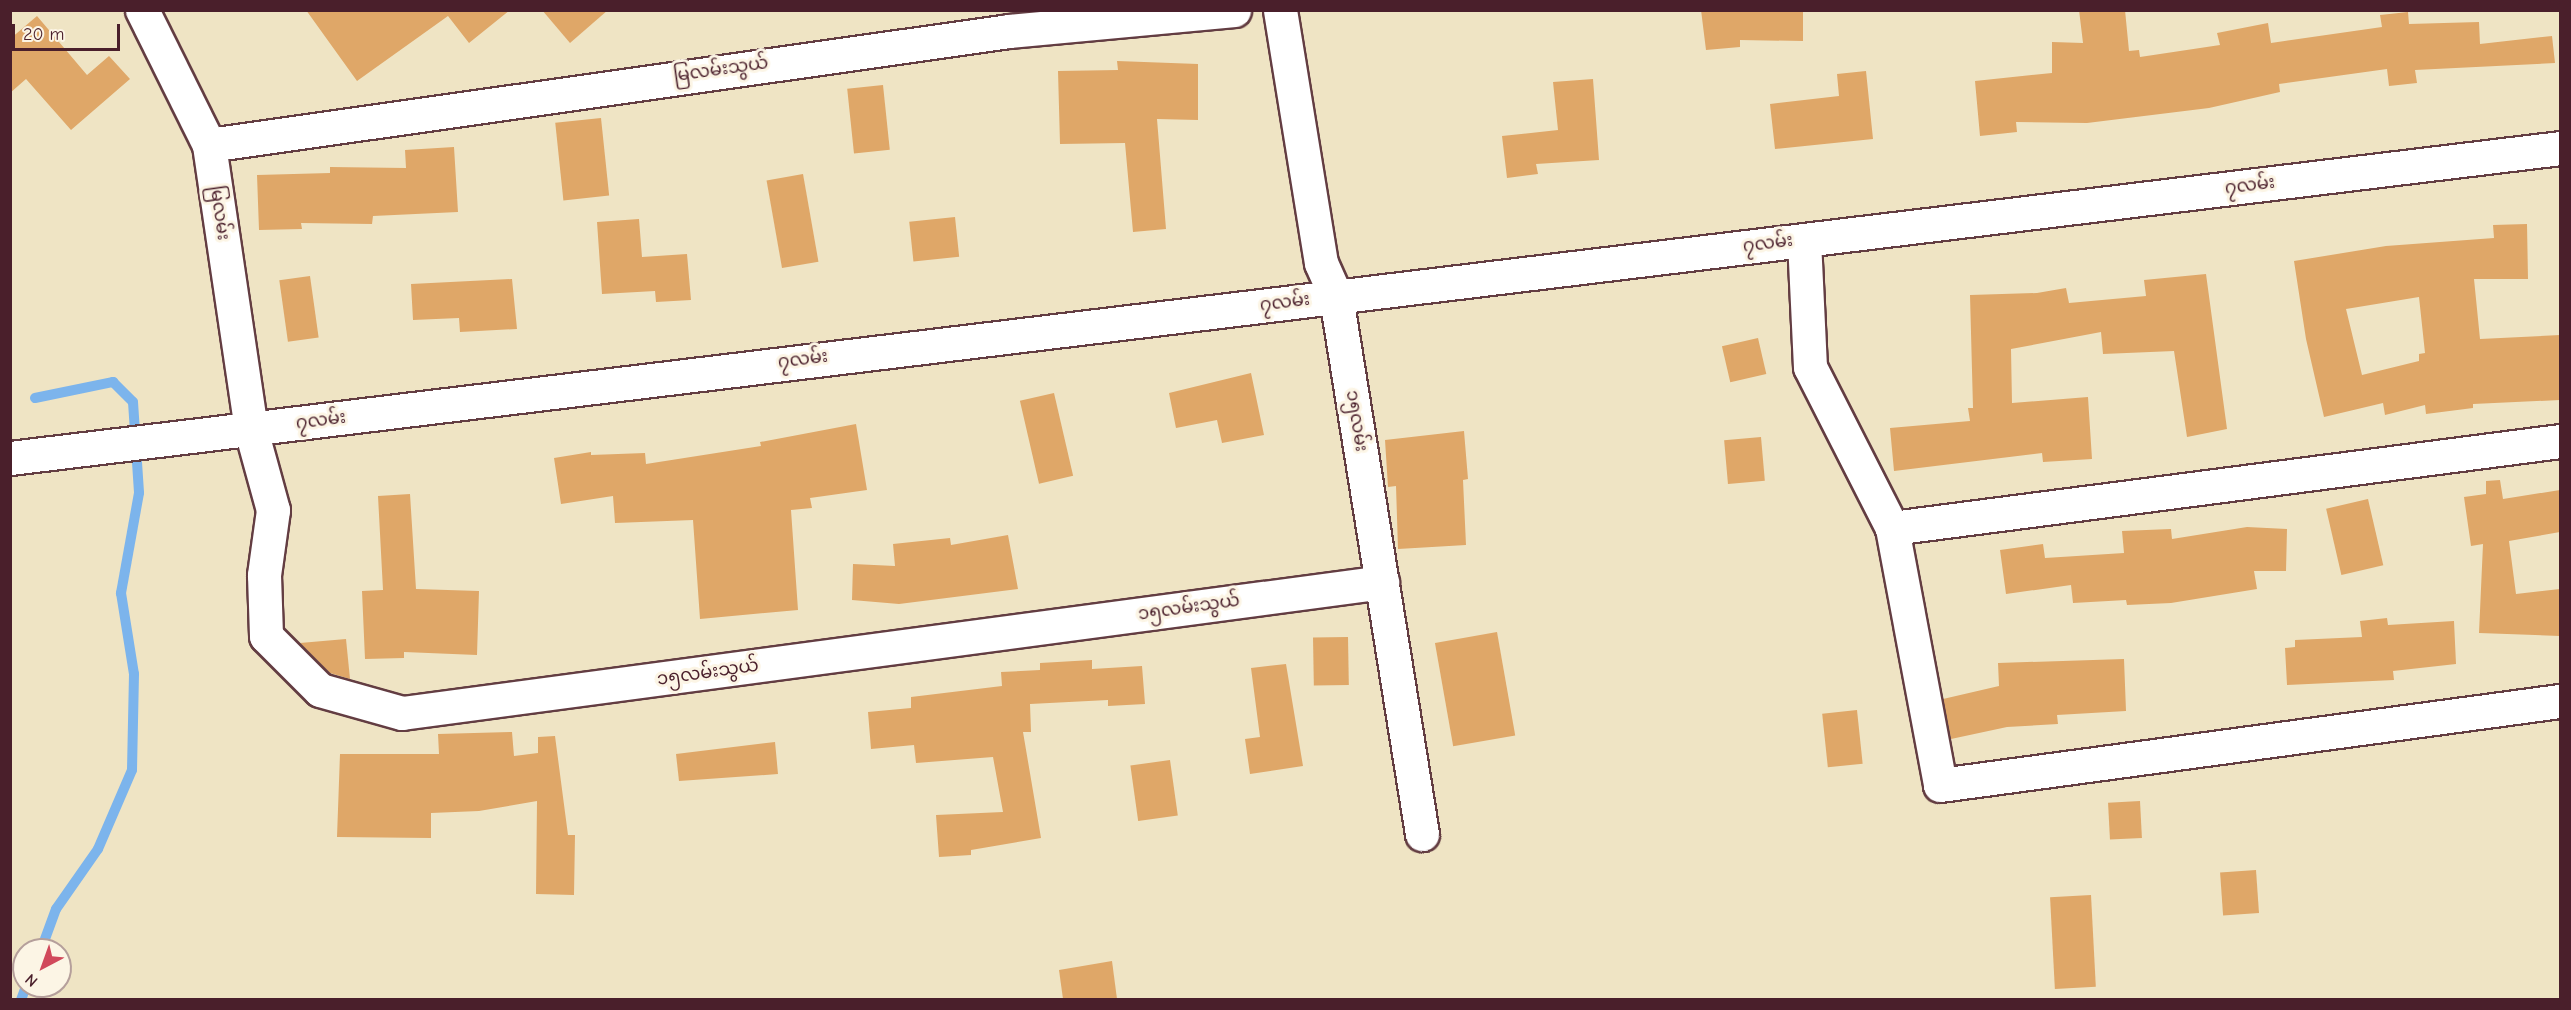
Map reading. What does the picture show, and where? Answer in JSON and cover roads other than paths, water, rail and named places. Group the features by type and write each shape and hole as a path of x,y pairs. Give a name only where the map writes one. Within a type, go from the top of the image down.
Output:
{"street":[{"name":"မြလမ်း","path":"142,10 209,145 250,430"},
{"name":"မြလမ်းသွယ်","path":"209,145 1008,21 1234,10"},
{"name":"၁၅လမ်း","path":"1280,10 1321,263 1336,297 1422,834"},
{"name":"၇လမ်း","path":"10,458 78,447 161,441 2560,148"},
{"path":"1804,240 1810,367 1892,528 1940,785 2560,701"},
{"name":"၁၅လမ်းသွယ်","path":"250,430 273,510 264,575 266,636 320,690 402,713 1382,582"},
{"path":"1892,528 2560,441"}],"waterway":[{"path":"35,398 113,382 133,402 139,493 121,593 134,674 132,770 98,849 56,909 45,938"}]}
